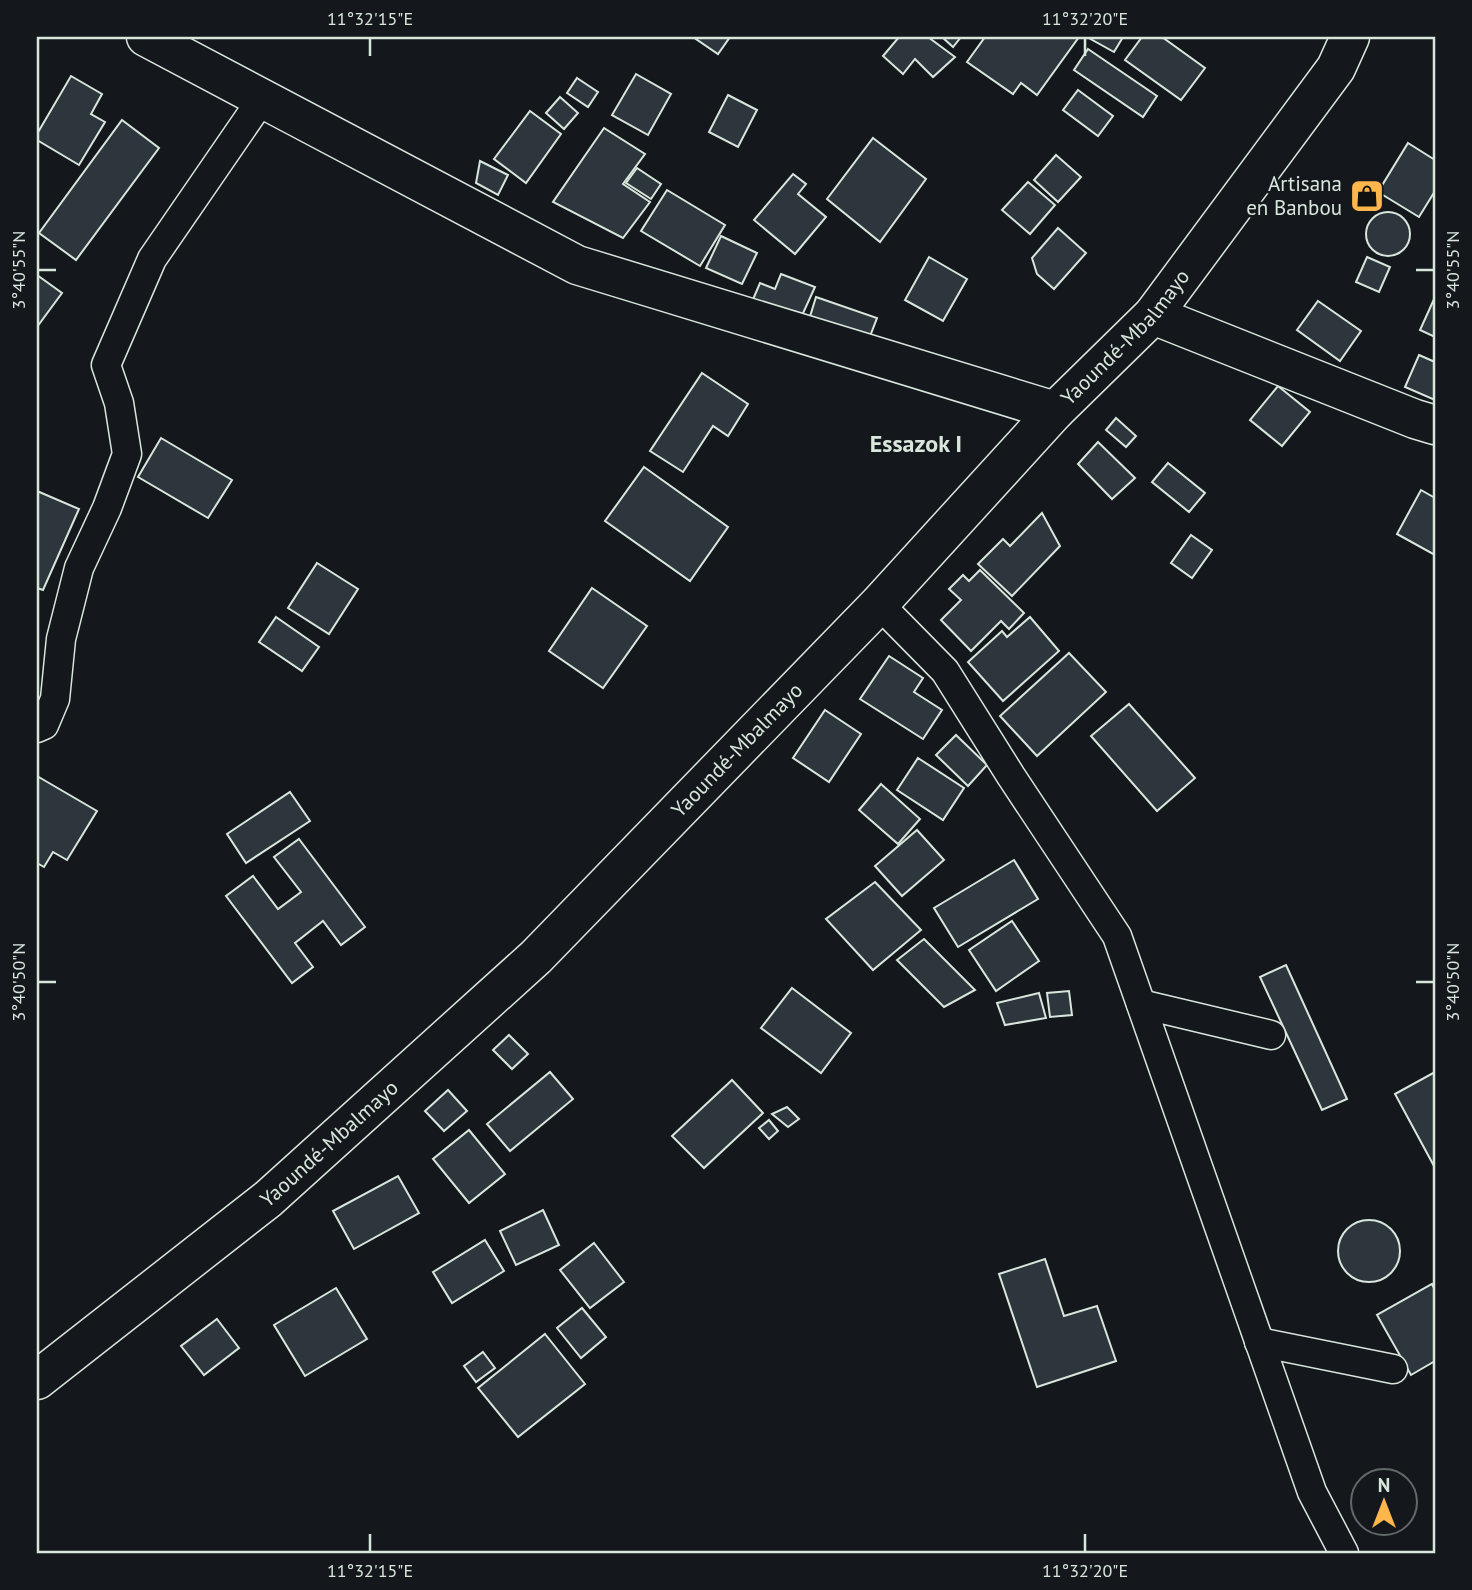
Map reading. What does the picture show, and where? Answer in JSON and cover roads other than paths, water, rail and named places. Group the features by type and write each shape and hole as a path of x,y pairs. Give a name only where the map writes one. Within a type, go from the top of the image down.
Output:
{"main road":[{"path":"146,37 577,265 1055,411"},
{"name":"Yaoundé-Mbalmayo","path":"37,1380 268,1199 536,957 879,604 1055,411 1153,315 1336,68 1350,37"},
{"path":"1153,315 1435,425"}],"street":[{"path":"37,728 44,724 55,699 61,639 79,568 107,508 127,454 119,403 106,365 152,259 262,99"},
{"path":"879,604 945,671 1117,936 1312,1492 1344,1553"},
{"path":"1141,1004 1270,1035"},
{"path":"1259,1342 1393,1369"}],"place":[{"name":"Artisana en Banbou","path":"1367,196"}],"district":[{"name":"Essazok I","path":"916,444"}]}
